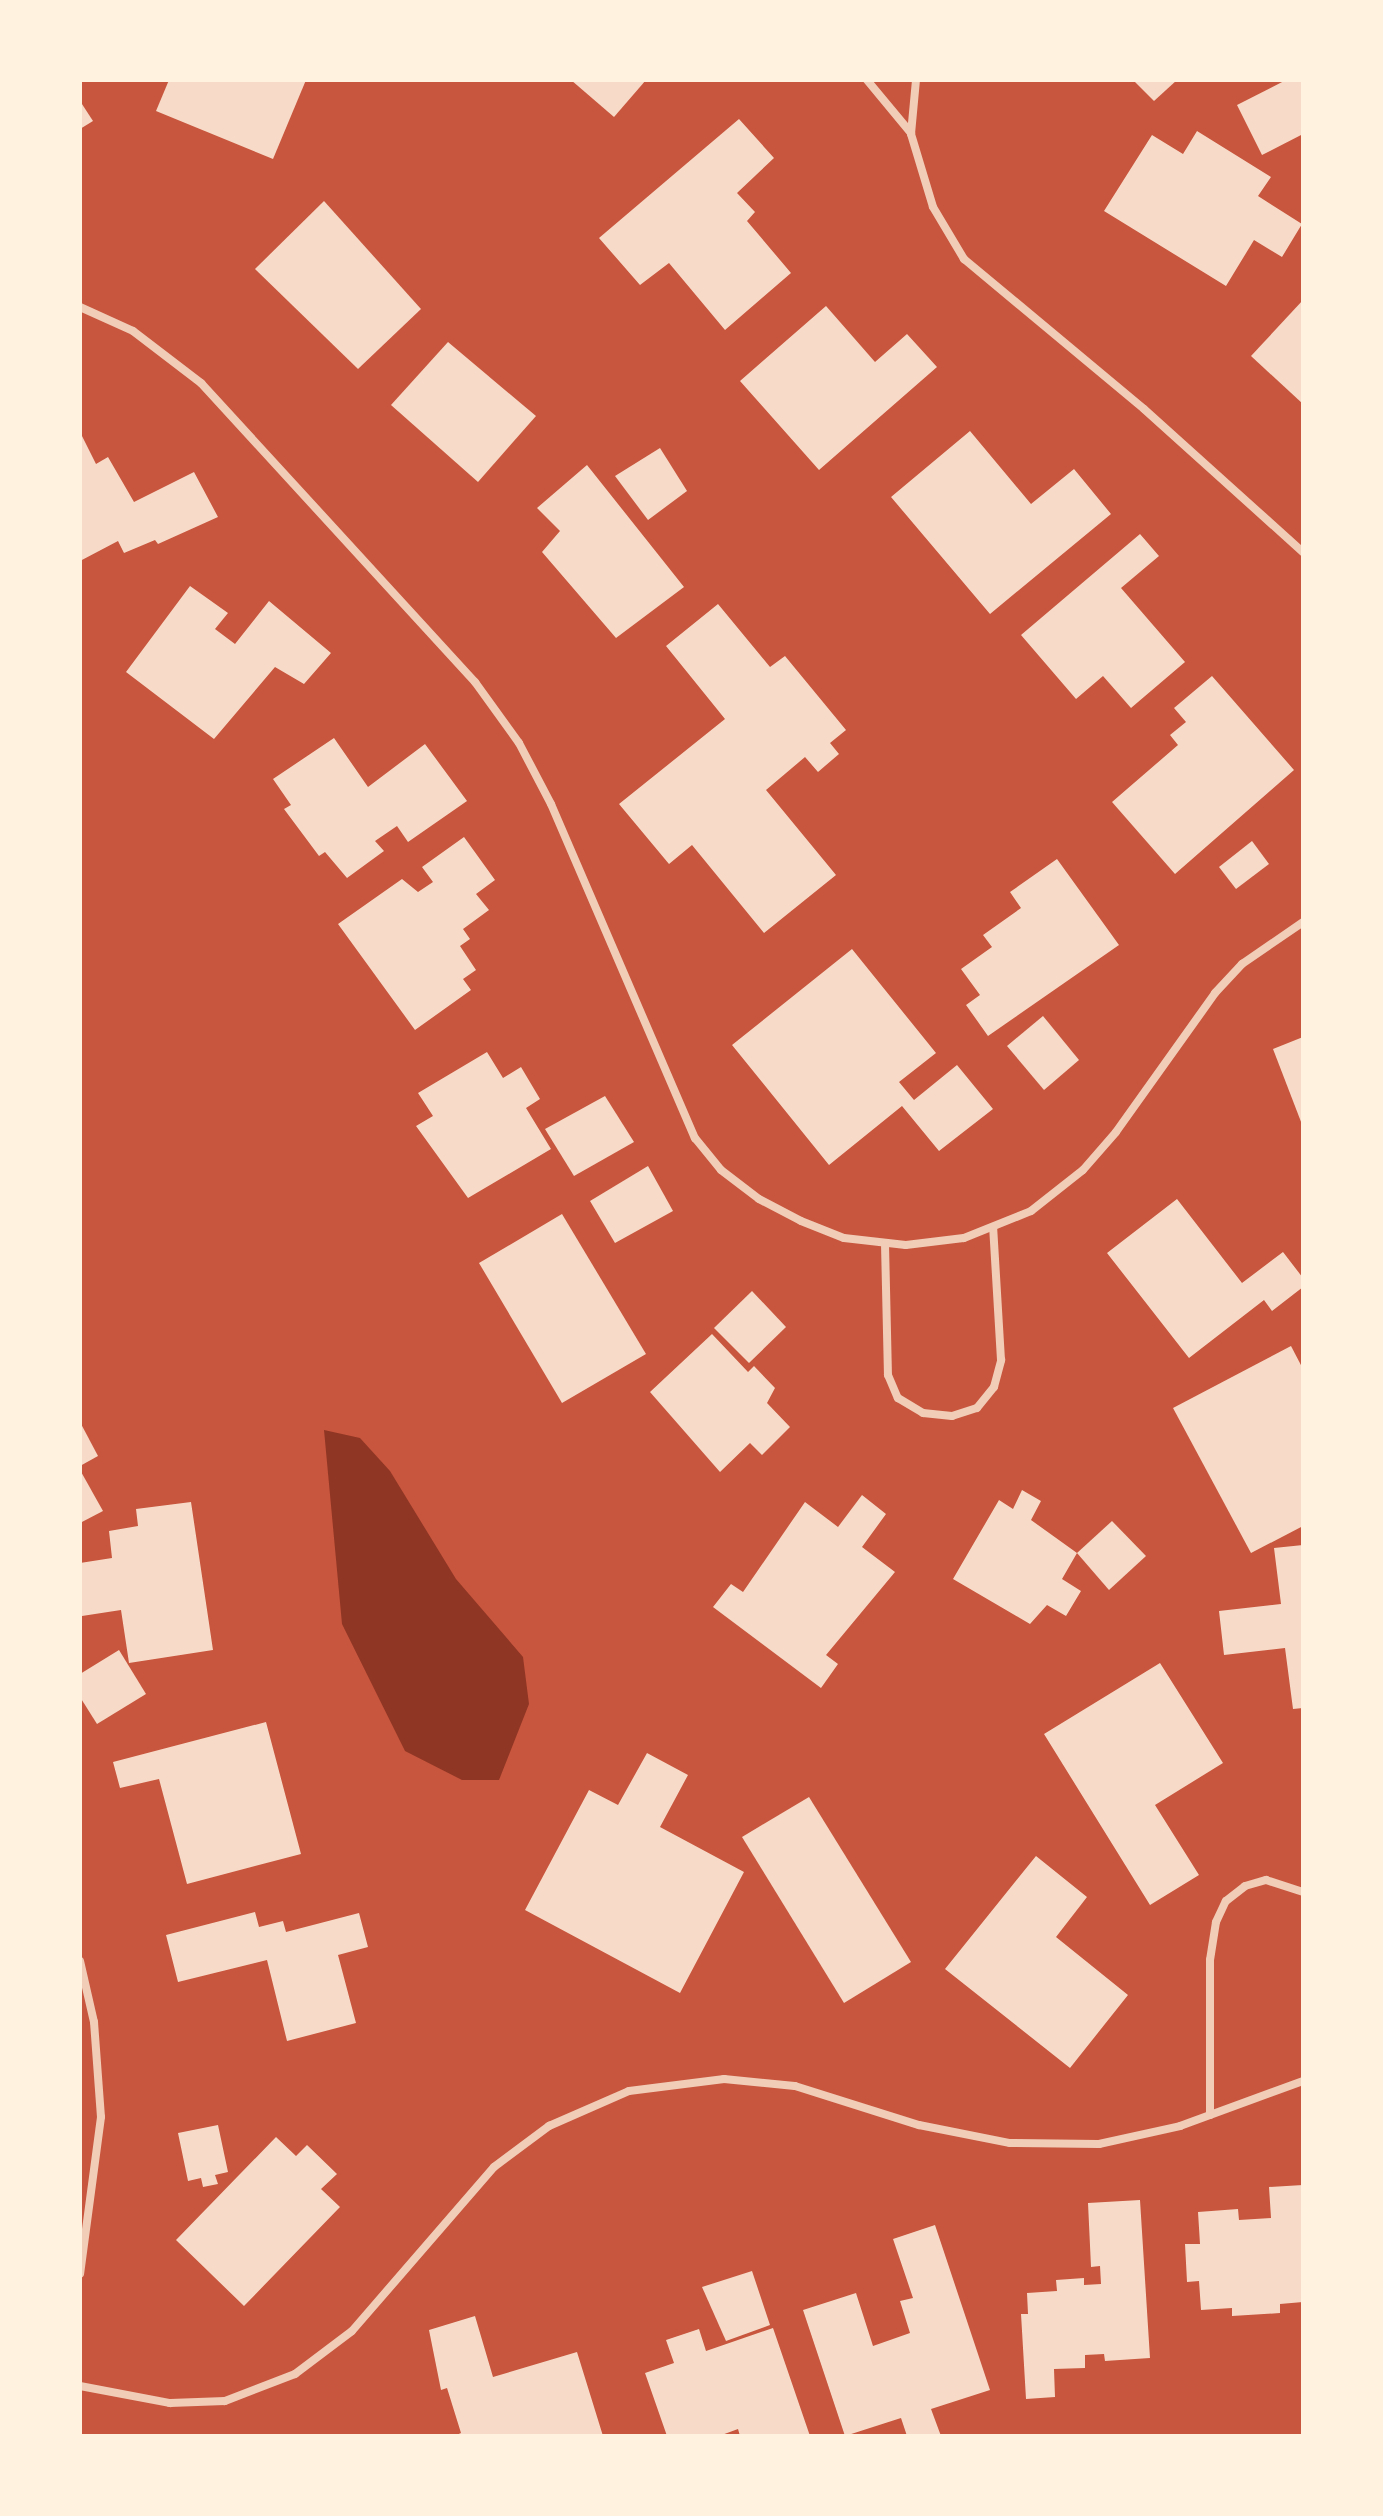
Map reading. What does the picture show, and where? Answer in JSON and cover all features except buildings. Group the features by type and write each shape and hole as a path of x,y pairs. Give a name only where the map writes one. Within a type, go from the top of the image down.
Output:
{"street":[{"path":"867,80 911,134"},
{"path":"916,80 911,134 933,207 964,259 1156,419 1303,552"},
{"path":"80,307 133,331 201,383 475,682 519,743 551,804 676,1102 695,1138 721,1170 759,1199 801,1221 844,1238 885,1244 933,1243 993,1227 1031,1211 1083,1170 1215,993 1269,941 1303,922"},
{"path":"885,1244 888,1375 898,1398 923,1413 952,1416 977,1408 994,1387 1001,1360 993,1227"},
{"path":"1210,2115 1210,1960 1216,1922 1226,1901 1245,1886 1266,1880 1303,1892"},
{"path":"80,1961 94,2022 101,2117 80,2274"},
{"path":"80,2386 170,2403 225,2401 295,2374 352,2331 494,2167 549,2126 629,2091 724,2079 795,2086 919,2125 1010,2143 1099,2144 1210,2115 1303,2081"}],"shaded area":[{"path":"324,1430 360,1438 390,1471 456,1579 523,1657 529,1704 499,1780 462,1780 405,1751 342,1624"}]}
